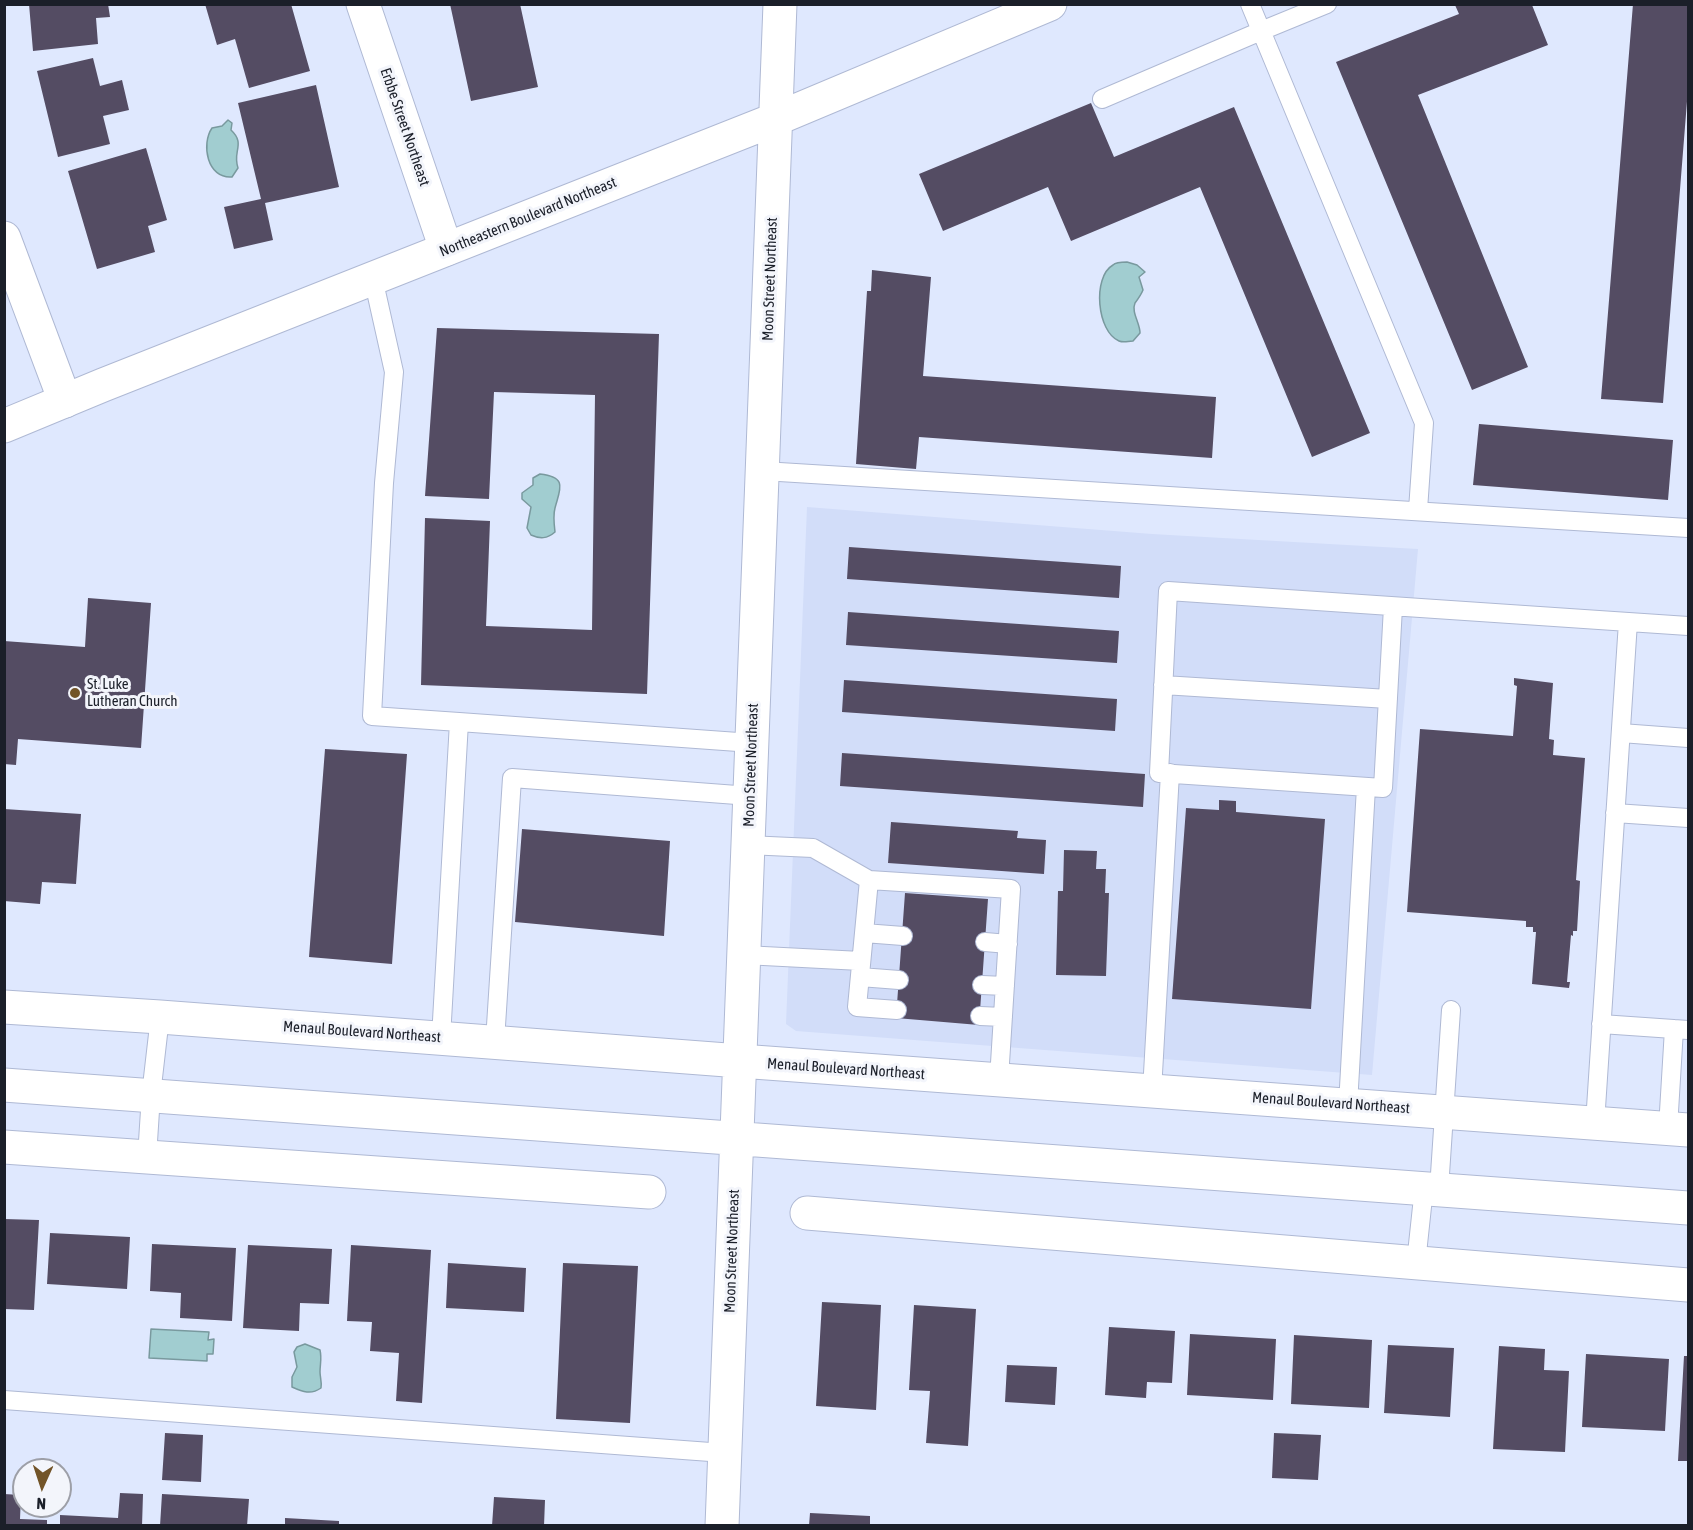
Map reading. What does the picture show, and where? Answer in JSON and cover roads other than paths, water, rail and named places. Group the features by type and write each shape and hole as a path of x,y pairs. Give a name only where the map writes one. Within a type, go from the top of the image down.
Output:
{"street":[{"name":"Erbbe Street Northeast","path":"363,4 446,249"},
{"name":"Moon Street Northeast","path":"722,1526 780,4"},
{"name":"Northeastern Boulevard Northeast","path":"4,426 776,119 1050,4"},
{"path":"4,238 65,401"},
{"name":"Menaul Boulevard Northeast","path":"4,1007 1678,1129"},
{"path":"4,1085 1689,1208"},
{"path":"4,1147 649,1192"},
{"path":"807,1213 1689,1285"}],"lane":[{"path":"1250,4 1424,423 1418,510"},
{"path":"1102,99 1327,4"},
{"path":"373,278 394,372 384,483 372,716 752,743"},
{"path":"763,471 1689,528"},
{"path":"1393,607 1383,788 1159,773 1168,591 1689,626"},
{"path":"1595,1123 1628,622"},
{"path":"1163,685 1388,699"},
{"path":"441,1038 459,722"},
{"path":"1621,733 1689,738"},
{"path":"1152,1091 1170,773"},
{"path":"495,1041 512,778 750,796"},
{"path":"1348,1105 1366,787"},
{"path":"1616,813 1689,818"},
{"path":"747,845 813,848 868,880 1011,889 999,1079"},
{"path":"868,880 857,1007 897,1010"},
{"path":"864,933 903,936"},
{"path":"985,942 1008,944"},
{"path":"744,955 861,969 899,980"},
{"path":"982,985 1005,986"},
{"path":"1416,1263 1445,1112 1451,1010"},
{"path":"980,1016 1002,1017"},
{"path":"147,1157 160,1017"},
{"path":"1601,1024 1681,1029 1678,1129"},
{"path":"4,1400 724,1453"}],"place":[{"name":"St. Luke Lutheran Church","path":"75,693"}]}
